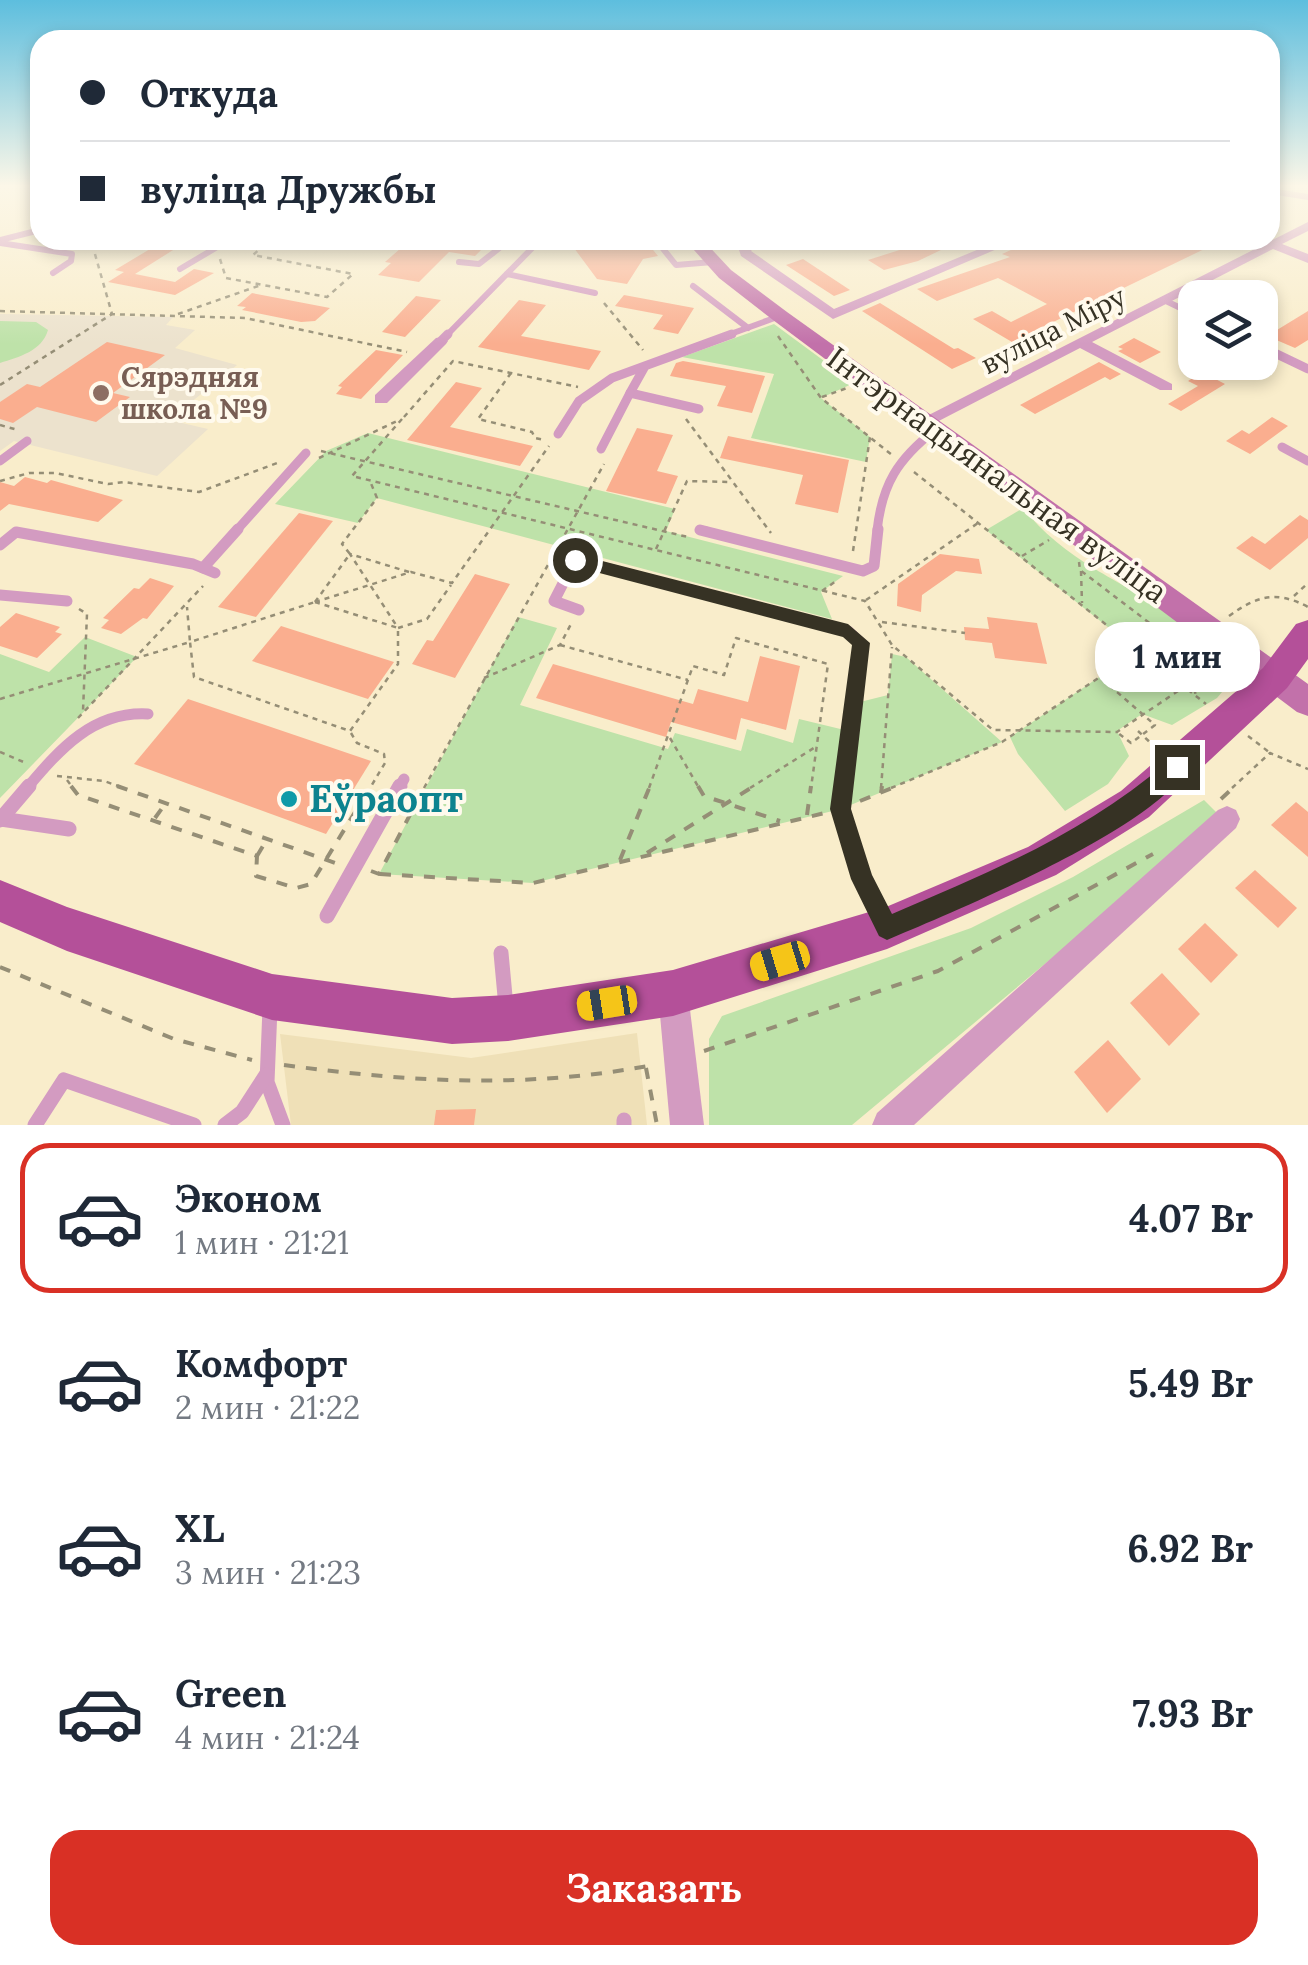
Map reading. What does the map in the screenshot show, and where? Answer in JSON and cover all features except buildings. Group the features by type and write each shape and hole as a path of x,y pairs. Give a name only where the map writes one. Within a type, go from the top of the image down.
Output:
{"main road":[{"name":"Інтэрнацыянальная вуліца","path":"703,250 774,318 930,425 1308,702"},
{"path":"0,900 113,946 272,997 452,1021 508,1018 673,994 887,928 1042,861 1135,804 1275,678 1308,634"},
{"path":"1275,678 1308,656"}],"street":[{"path":"1280,246 1308,258"},
{"path":"745,250 833,314 988,250"},
{"name":"вуліца Міру","path":"930,425 1263,250"},
{"path":"382,399 441,341"},
{"path":"1082,343 1166,387"},
{"path":"889,1125 1227,818"},
{"path":"673,994 687,1125"}],"lane":[{"path":"0,241 30,246"},
{"path":"50,250 72,254 71,261 53,273"},
{"path":"180,269 213,250"},
{"path":"459,262 480,264 497,250"},
{"path":"441,341 529,250"},
{"path":"664,250 676,265 713,262"},
{"path":"507,274 595,292"},
{"path":"694,286 748,328"},
{"path":"1166,301 1178,307"},
{"path":"558,434 579,401 612,378 774,318"},
{"path":"1278,355 1308,369"},
{"path":"601,449 648,364"},
{"path":"630,393 700,408"},
{"path":"700,535 863,571 874,566 884,478 930,425"},
{"path":"0,461 27,441"},
{"path":"1282,447 1308,461"},
{"path":"202,568 306,453"},
{"path":"0,544 16,532 215,573"},
{"path":"579,610 554,601 575,560 848,631 861,643 840,809 862,879 887,928"},
{"path":"0,595 67,601"},
{"path":"0,819 86,729 111,714 130,710 148,714"},
{"path":"327,916 404,779"},
{"path":"0,819 69,829"},
{"path":"501,953 508,1018"},
{"path":"272,997 262,1062 283,1125"},
{"path":"225,1125 242,1112 266,1075"},
{"path":"34,1125 64,1080 194,1125"}],"path":[{"path":"94,250 112,314"},
{"path":"217,250 226,278 327,297 354,274 253,255 259,250"},
{"path":"174,316 262,285"},
{"path":"595,292 648,364"},
{"path":"0,312 246,318 415,353"},
{"path":"0,385 112,314"},
{"path":"774,318 820,398 1270,753"},
{"path":"0,481 55,473 108,484 124,482 199,492 306,453 326,451 402,419 453,361 592,390"},
{"path":"315,602 398,628 427,619 552,442 535,438 532,432 478,419 511,373"},
{"path":"674,404 780,544"},
{"path":"851,562 870,437"},
{"path":"316,460 326,451"},
{"path":"326,451 665,531 700,535"},
{"path":"0,752 67,780 104,781 325,862 379,874 482,678 608,458"},
{"path":"655,550 688,480 732,482"},
{"path":"350,731 398,664 398,628 342,544 377,498 370,481"},
{"path":"865,601 978,523"},
{"path":"1020,557 1051,539"},
{"path":"350,554 452,583"},
{"path":"315,602 350,554"},
{"path":"1072,556 1080,562 1082,606"},
{"path":"1080,570 1185,650 1196,696"},
{"path":"0,699 411,572"},
{"path":"70,726 215,573"},
{"path":"820,592 843,576"},
{"path":"1292,598 1308,583"},
{"path":"67,601 87,614 83,712"},
{"path":"186,604 194,677 350,731 357,743 384,754 384,763 312,884 296,888 256,876 257,856 267,840"},
{"path":"560,645 579,610"},
{"path":"880,622 965,633"},
{"path":"620,862 693,666 724,675 736,638 828,664 806,817"},
{"path":"482,678 560,645 688,680"},
{"path":"881,793 892,645"},
{"path":"1101,678 1156,725 1131,743 1117,732"},
{"path":"670,736 704,796 783,823"},
{"path":"641,856 816,746"},
{"path":"67,780 78,795 257,856"},
{"path":"153,820 166,803"},
{"path":"646,1066 657,1125"}],"shaded area":[{"name":"Сярэдняя школа №9","path":"0,314 173,317 166,325 195,330 175,348 237,365 169,420 208,429 157,476 14,441 0,451"},
{"path":"637,1033 647,1125 291,1125 280,1034 471,1058"}],"green space":[{"path":"0,321 36,322 48,330 35,348 0,363"},
{"path":"774,324 854,383 821,398 870,437 866,462 751,438 774,374 682,357"},
{"path":"368,433 675,509 666,531 843,576 821,592 832,619 377,498 358,523 275,504 326,451"},
{"path":"1023,508 1075,556 1153,603 1193,633 1221,667 1227,686 1217,698 1172,725 1142,714 1117,731 1129,756 1108,784 1065,811 1018,754 1010,737 1138,651 986,530"},
{"path":"518,617 557,628 520,705 668,749 675,733 741,751 747,729 793,743 799,719 857,733 860,702 888,695 892,654 906,657 1002,742 841,809 533,883 379,874"},
{"path":"85,637 137,657 0,798 0,654 49,672"},
{"path":"1204,800 1221,817 852,1125 709,1125 709,1039 722,1016 971,928 1073,877"}],"place":[{"name":"Сярэдняя школа №9","path":"101,393"},
{"name":"Еўраопт","path":"289,799"}],"route":[{"path":"575,560 848,631 861,643 840,809 862,879 887,928 1042,861 1135,804 1177,767"}]}
